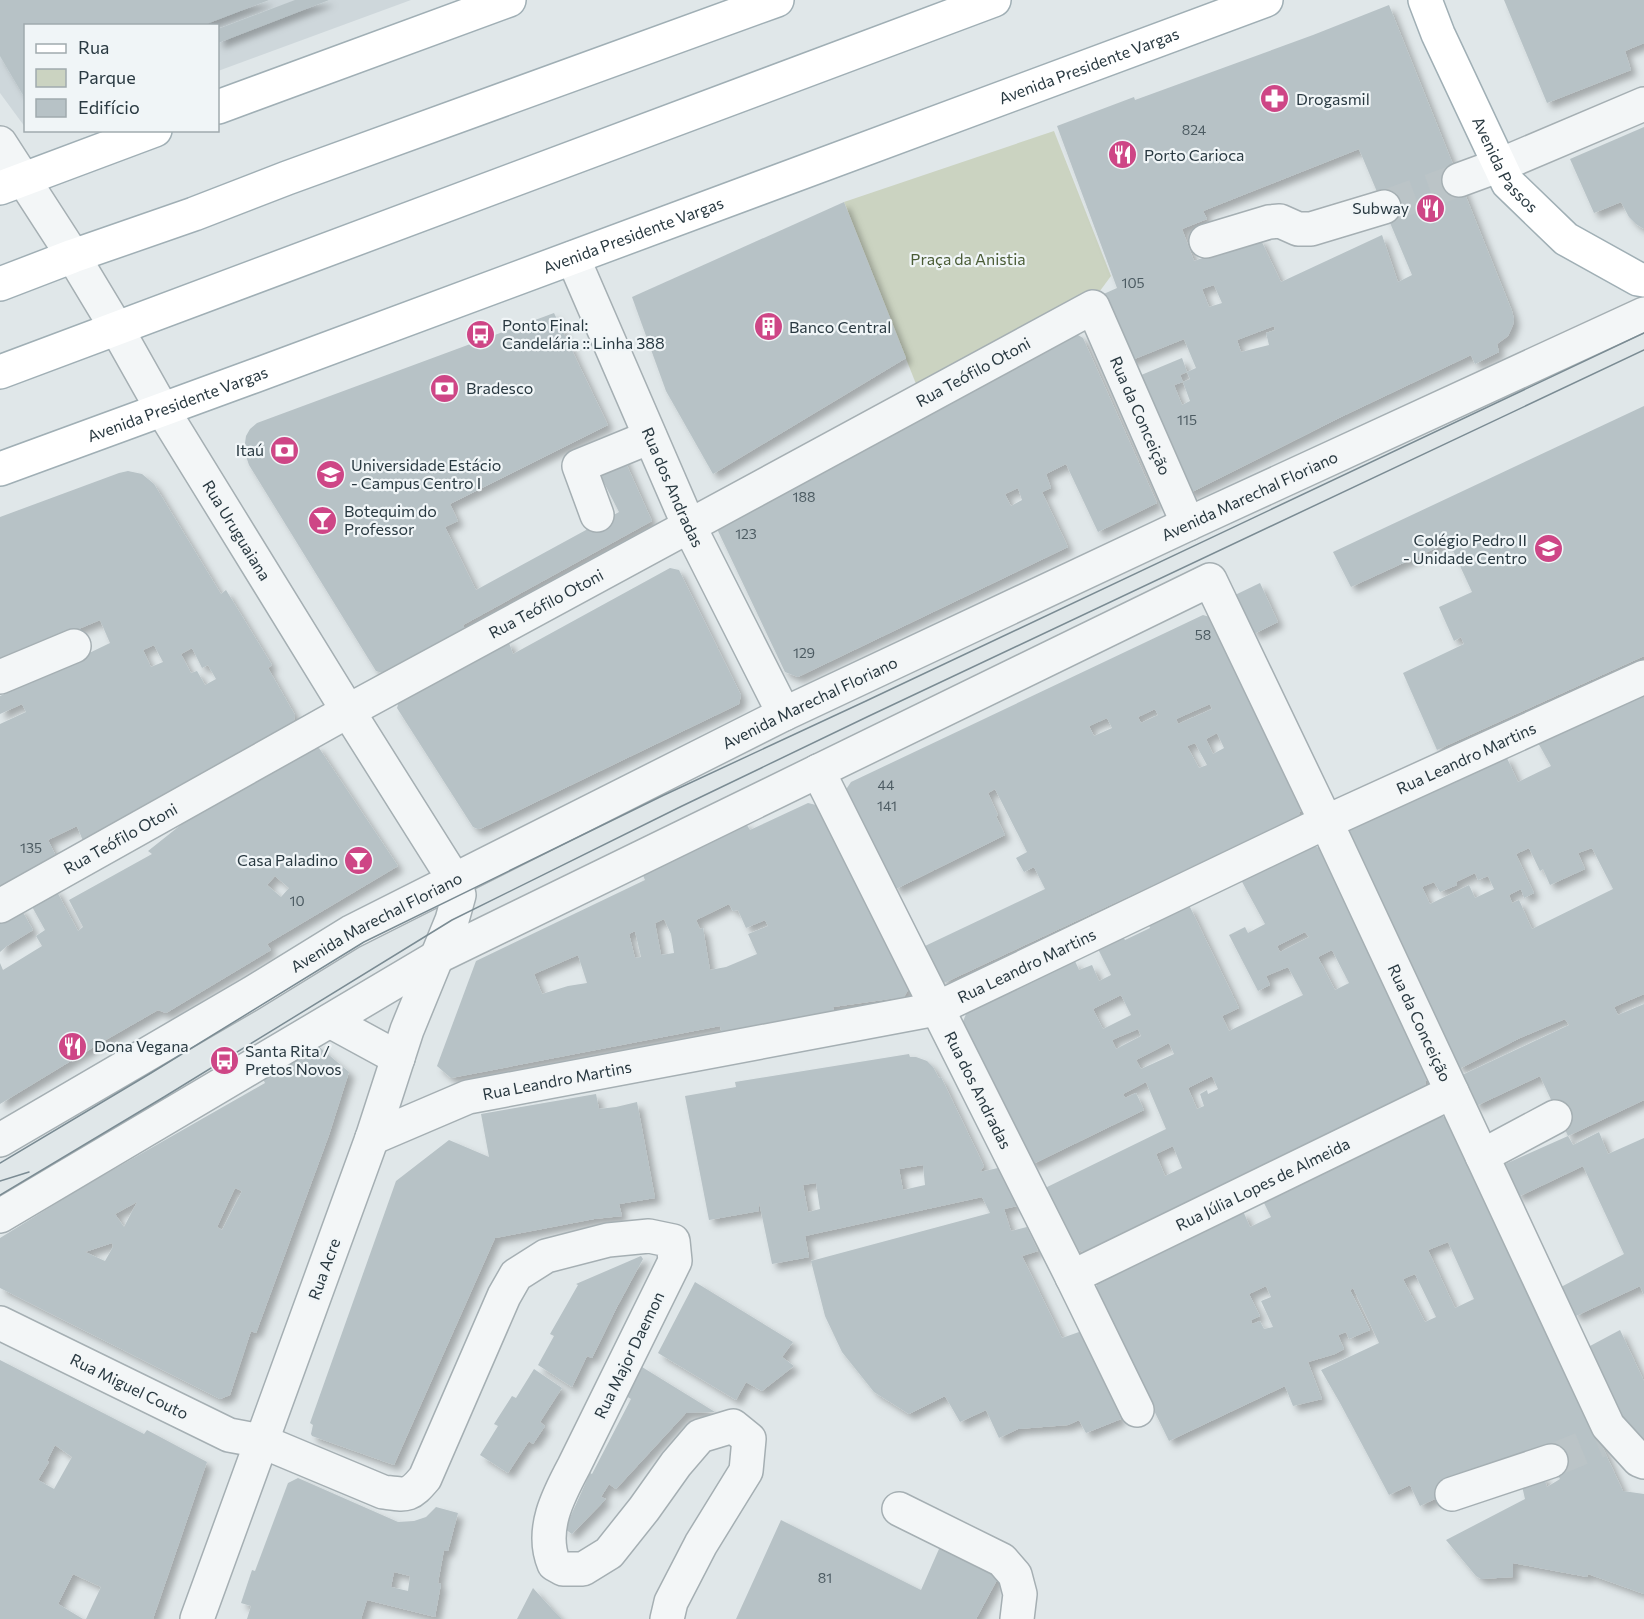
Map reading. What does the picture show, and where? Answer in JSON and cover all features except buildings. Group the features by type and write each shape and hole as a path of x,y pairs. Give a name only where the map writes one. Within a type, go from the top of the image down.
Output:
{"main road":[{"path":"219,107 509,0"},
{"path":"0,372 994,0"},
{"name":"Avenida Presidente Vargas","path":"0,469 1266,0"},
{"name":"Avenida Passos","path":"1425,0 1438,34 1508,183 1566,239 1638,279 1644,280"},
{"path":"0,284 766,3"},
{"path":"12,184 150,132"}],"street":[{"path":"1460,180 1644,104"},
{"name":"Rua Uruguaiana","path":"0,143 12,184 73,256 162,409 455,881"},
{"path":"1206,241 1269,222 1280,221 1298,229 1311,229 1384,207"},
{"name":"Rua dos Andradas","path":"573,258 688,526 784,714"},
{"name":"Rua da Conceição","path":"1094,307 1188,524"},
{"name":"Rua Teófilo Otoni","path":"0,906 348,711 1094,307"},
{"name":"Avenida Marechal Floriano","path":"0,1140 242,999 351,932 784,714 1188,524 1644,314"},
{"path":"597,514 579,466 650,437"},
{"name":"Rua da Conceição","path":"818,771 1209,580 1326,822 1608,1426 1609,1439 1641,1461"},
{"path":"0,677 74,646"},
{"name":"Rua Leandro Martins","path":"372,1138 468,1097 936,1008 1326,822 1644,677"},
{"name":"Rua dos Andradas","path":"818,771 1137,1410"},
{"path":"0,1216 437,957 818,771"},
{"name":"Rua Acre","path":"197,1619 372,1138 410,1020 452,920 459,895 455,881"},
{"path":"330,1021 398,1058"},
{"name":"Rua Júlia Lopes de Almeida","path":"1072,1277 1452,1092"},
{"path":"1482,1156 1555,1117"},
{"name":"Rua Major Daemon","path":"261,1441 383,1492 402,1494 414,1491 425,1478 504,1296 516,1275 546,1256 608,1240 649,1236 673,1241 675,1261 557,1497 548,1544 554,1564 563,1569 583,1569 609,1553 700,1436 734,1426 749,1439 746,1471 701,1544 671,1602 667,1619"},
{"name":"Rua Miguel Couto","path":"0,1323 229,1436 261,1441"},
{"path":"1452,1494 1551,1461"},
{"path":"899,1509 1002,1560 1015,1575 1018,1584 1020,1594 1017,1619"}],"shaded area":[{"path":"0,0 411,0 219,71 219,24 24,24 24,126 0,93"}],"green space":[{"name":"Praça da Anistia","path":"1054,131 1111,276 1094,299 918,389 844,202"}],"tunnel":[{"path":"1384,207 1459,180"},
{"path":"1551,1461 1600,1441"}],"tram line":[{"path":"0,1163 364,942 662,796 1644,333"},
{"path":"0,1195 452,920 869,716 1644,350"},
{"path":"0,1181 29,1172"}],"place":[{"name":"Drogasmil","path":"1275,99"},
{"name":"Porto Carioca","path":"1123,155"},
{"name":"Subway","path":"1430,208"},
{"name":"Banco Central","path":"768,327"},
{"name":"Ponto Final: Candelária :: Linha 388","path":"481,334"},
{"name":"Bradesco","path":"445,388"},
{"name":"Itaú","path":"285,450"},
{"name":"Universidade Estácio - Campus Centro I","path":"330,474"},
{"name":"Botequim do Professor","path":"323,520"},
{"name":"Colégio Pedro II - Unidade Centro","path":"1548,549"},
{"name":"Casa Paladino","path":"359,860"},
{"name":"Dona Vegana","path":"73,1046"},
{"name":"Santa Rita / Pretos Novos","path":"224,1060"}]}
